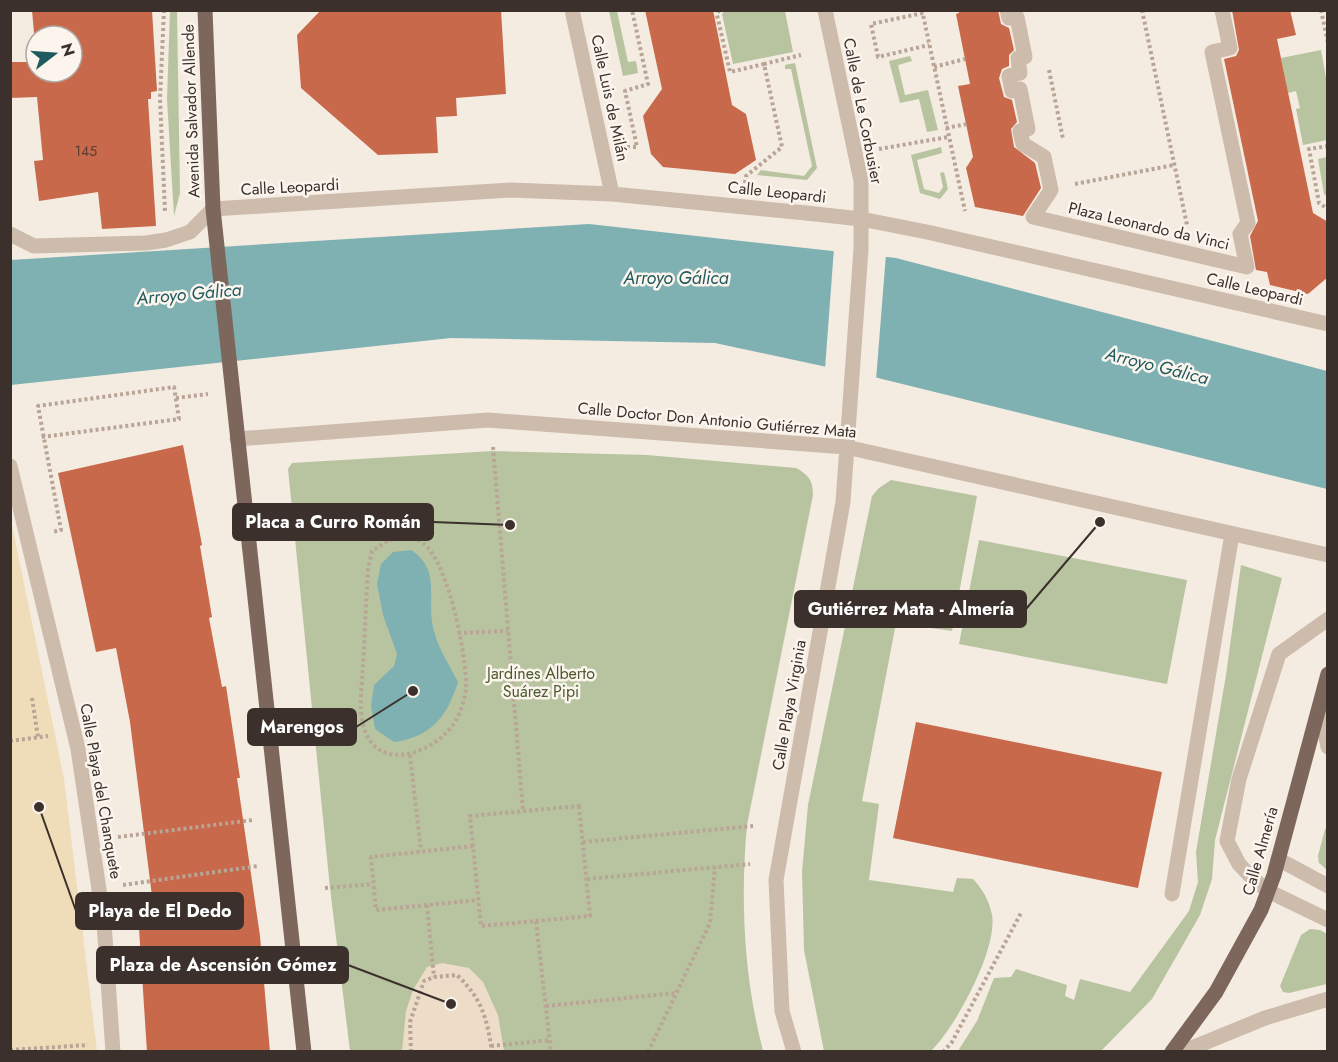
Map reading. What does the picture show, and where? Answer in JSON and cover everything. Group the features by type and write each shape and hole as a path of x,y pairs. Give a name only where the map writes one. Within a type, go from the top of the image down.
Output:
{"main road":[{"name":"Avenida Salvador Allende","path":"205,10 213,209 304,1052"},
{"name":"Calle Almería","path":"1172,1052 1216,992 1261,910 1278,860 1328,674"}],"street":[{"name":"Calle Luis de Milán","path":"572,10 612,194"},
{"name":"Calle de Le Corbusier","path":"825,10 861,181 861,219"},
{"name":"Plaza Leonardo da Vinci","path":"1007,10 1009,18 1017,17 1025,57 1017,58 1020,74 1009,76 1012,91 1020,89 1028,129 1020,131 1023,144 1044,157 1051,190 1033,217 1247,267 1240,234 1248,223 1212,52 1230,48 1222,10"},
{"name":"Calle Leopardi","path":"213,209 511,190 612,194 861,219 1099,270 1328,324"},
{"path":"10,234 34,246 146,243 166,240 189,232 213,209"},
{"name":"Calle Playa Virginia","path":"794,1052 782,1011 776,880 843,502 861,219"},
{"name":"Calle Doctor Don Antonio Gutiérrez Mata","path":"237,440 488,420 846,447 1328,555"},
{"name":"Calle Playa del Chanquete","path":"10,466 75,731 99,889 112,1047"},
{"path":"1172,894 1232,534"},
{"path":"1328,619 1279,654 1239,779 1227,841 1239,864 1268,891 1328,920"},
{"path":"1320,708 1328,747"},
{"path":"1278,860 1328,886"},
{"path":"1182,1052 1265,1018 1328,999"}],"path":[{"path":"164,10 160,99 165,211"},
{"path":"602,149 637,147 625,91 648,84 632,10"},
{"path":"719,10 717,15 730,72 801,55"},
{"path":"1142,10 1193,255"},
{"path":"1321,10 1328,43"},
{"path":"929,45 878,57 872,40 871,24 922,11 965,211"},
{"path":"934,67 965,59"},
{"path":"741,207 746,176 782,147 764,64"},
{"path":"946,128 967,124"},
{"path":"925,142 948,137"},
{"path":"1328,146 1309,149 1319,202 1328,209"},
{"path":"1072,184 1174,165"},
{"path":"26,535 61,530 42,437 38,406 174,387 178,419 42,437"},
{"path":"176,398 193,396"},
{"path":"494,447 523,811"},
{"path":"406,537 423,543 440,563 450,593 458,633 466,690 457,719 438,743 410,754 395,756 376,747 364,729 361,700 368,569 372,551 389,540 406,537"},
{"path":"458,633 508,631"},
{"path":"32,698 38,737"},
{"path":"10,741 75,731"},
{"path":"410,754 421,851"},
{"path":"579,806 590,916 481,926 470,816 523,811 579,806"},
{"path":"92,840 254,820"},
{"path":"583,842 753,826"},
{"path":"473,846 371,857 373,884 376,910 478,900"},
{"path":"587,879 750,864"},
{"path":"99,889 259,866"},
{"path":"648,1052 710,923 715,867"},
{"path":"325,888 373,884"},
{"path":"427,905 434,977"},
{"path":"943,1052 952,1042 1021,913"},
{"path":"536,921 551,1052"},
{"path":"411,1052 410,1022 424,981 434,977 457,975 473,990 486,1014 492,1049 550,1040"},
{"path":"546,1005 676,993"},
{"path":"10,1050 112,1047"}],"green space":[{"path":"725,10 785,11 793,52 733,64 722,14"},
{"path":"170,11 177,11 180,193 174,216 167,99"},
{"path":"609,11 617,11 628,62 636,61 638,73 623,76"},
{"path":"1321,50 1327,83 1327,140 1303,145 1296,109 1300,108 1296,91 1288,93 1281,58"},
{"path":"910,56 912,61 898,65 905,95 928,90 938,130 927,132 919,99 900,103 889,61"},
{"path":"795,63 817,168 807,180 757,175 761,170 804,176 812,166 791,69 785,69 785,65"},
{"path":"941,147 942,153 917,160 924,189 939,193 943,187 940,173 944,172 948,189 940,199 920,193 911,155"},
{"path":"1328,157 1327,197 1324,194 1318,159"},
{"name":"Jardínes Alberto Suárez Pipi","path":"493,451 647,455 796,468 804,473 811,482 813,495 747,825 744,882 745,939 752,996 763,1051 350,1051 330,888 288,469 292,463"},
{"path":"891,480 977,496 952,631 896,623 862,801 879,804 869,880 953,892 957,878 973,879 983,891 989,905 992,930 982,967 973,987 951,1025 931,1051 824,1051 804,950 802,872 808,805 872,496"},
{"path":"979,540 1187,580 1167,684 959,644"},
{"path":"1241,565 1282,578 1215,840 1212,879 1200,915 1152,999 1101,1051 958,1051 977,1021 994,978 1011,977 1016,969 1067,985 1065,996 1074,1000 1080,979 1130,992 1189,911 1198,882 1196,852 1226,675"},
{"path":"1325,829 1327,829 1327,870 1319,863 1318,856"},
{"path":"1310,929 1320,930 1327,934 1327,984 1289,993 1283,992 1280,986 1301,935"}],"sand":[{"path":"11,520 64,779 97,1051 11,1051"}],"shaded area":[{"path":"442,963 469,968 483,982 498,1015 504,1051 402,1051 406,1011 413,990 427,967"}],"water":[{"name":"Arroyo Gálica","path":"589,224 896,258 1327,371 1327,489 878,378 715,343 451,338 11,385 11,260"},
{"path":"411,550 427,567 430,577 434,631 458,682 449,705 436,723 418,735 394,742 375,729 371,706 374,685 394,666 397,654 383,615 377,584 381,564 393,552"}],"pier":[{"path":"834,248 886,254 876,380 825,369"}],"building":[{"path":"32,10 152,10 157,91 151,92 151,99 148,99 156,226 102,229 98,192 39,201 34,161 43,160 37,97 10,98 10,62 24,62 24,84 84,84 84,24 33,24"},
{"path":"321,10 501,10 506,94 456,98 457,116 436,117 438,153 378,155 301,88 297,35"},
{"path":"645,10 713,10 732,105 746,114 756,160 735,174 663,167 651,154 643,116 662,89"},
{"path":"959,10 998,10 1001,24 1009,28 1014,50 1009,55 1009,66 1002,69 999,78 1004,97 1012,100 1017,122 1011,129 1014,147 1035,163 1041,188 1023,216 975,207 966,168 973,157 958,86 970,84 956,14"},
{"path":"1232,10 1290,10 1296,35 1277,39 1313,213 1328,222 1328,277 1308,294 1270,285 1267,272 1256,270 1250,236 1258,221 1224,59 1236,56 1239,50"},
{"path":"183,445 202,545 200,546 212,617 209,618 222,687 226,686 240,778 237,778 260,936 270,1052 147,1052 137,897 152,896 130,722 116,648 96,652 58,473"},
{"path":"916,722 1162,772 1138,888 893,838"}],"place":[{"name":"Gutiérrez Mata - Almería","path":"1100,522"},
{"name":"Placa a Curro Román","path":"510,525"},
{"name":"Marengos","path":"413,691"},
{"name":"Playa de El Dedo","path":"39,807"},
{"name":"Plaza de Ascensión Gómez","path":"451,1004"}]}
